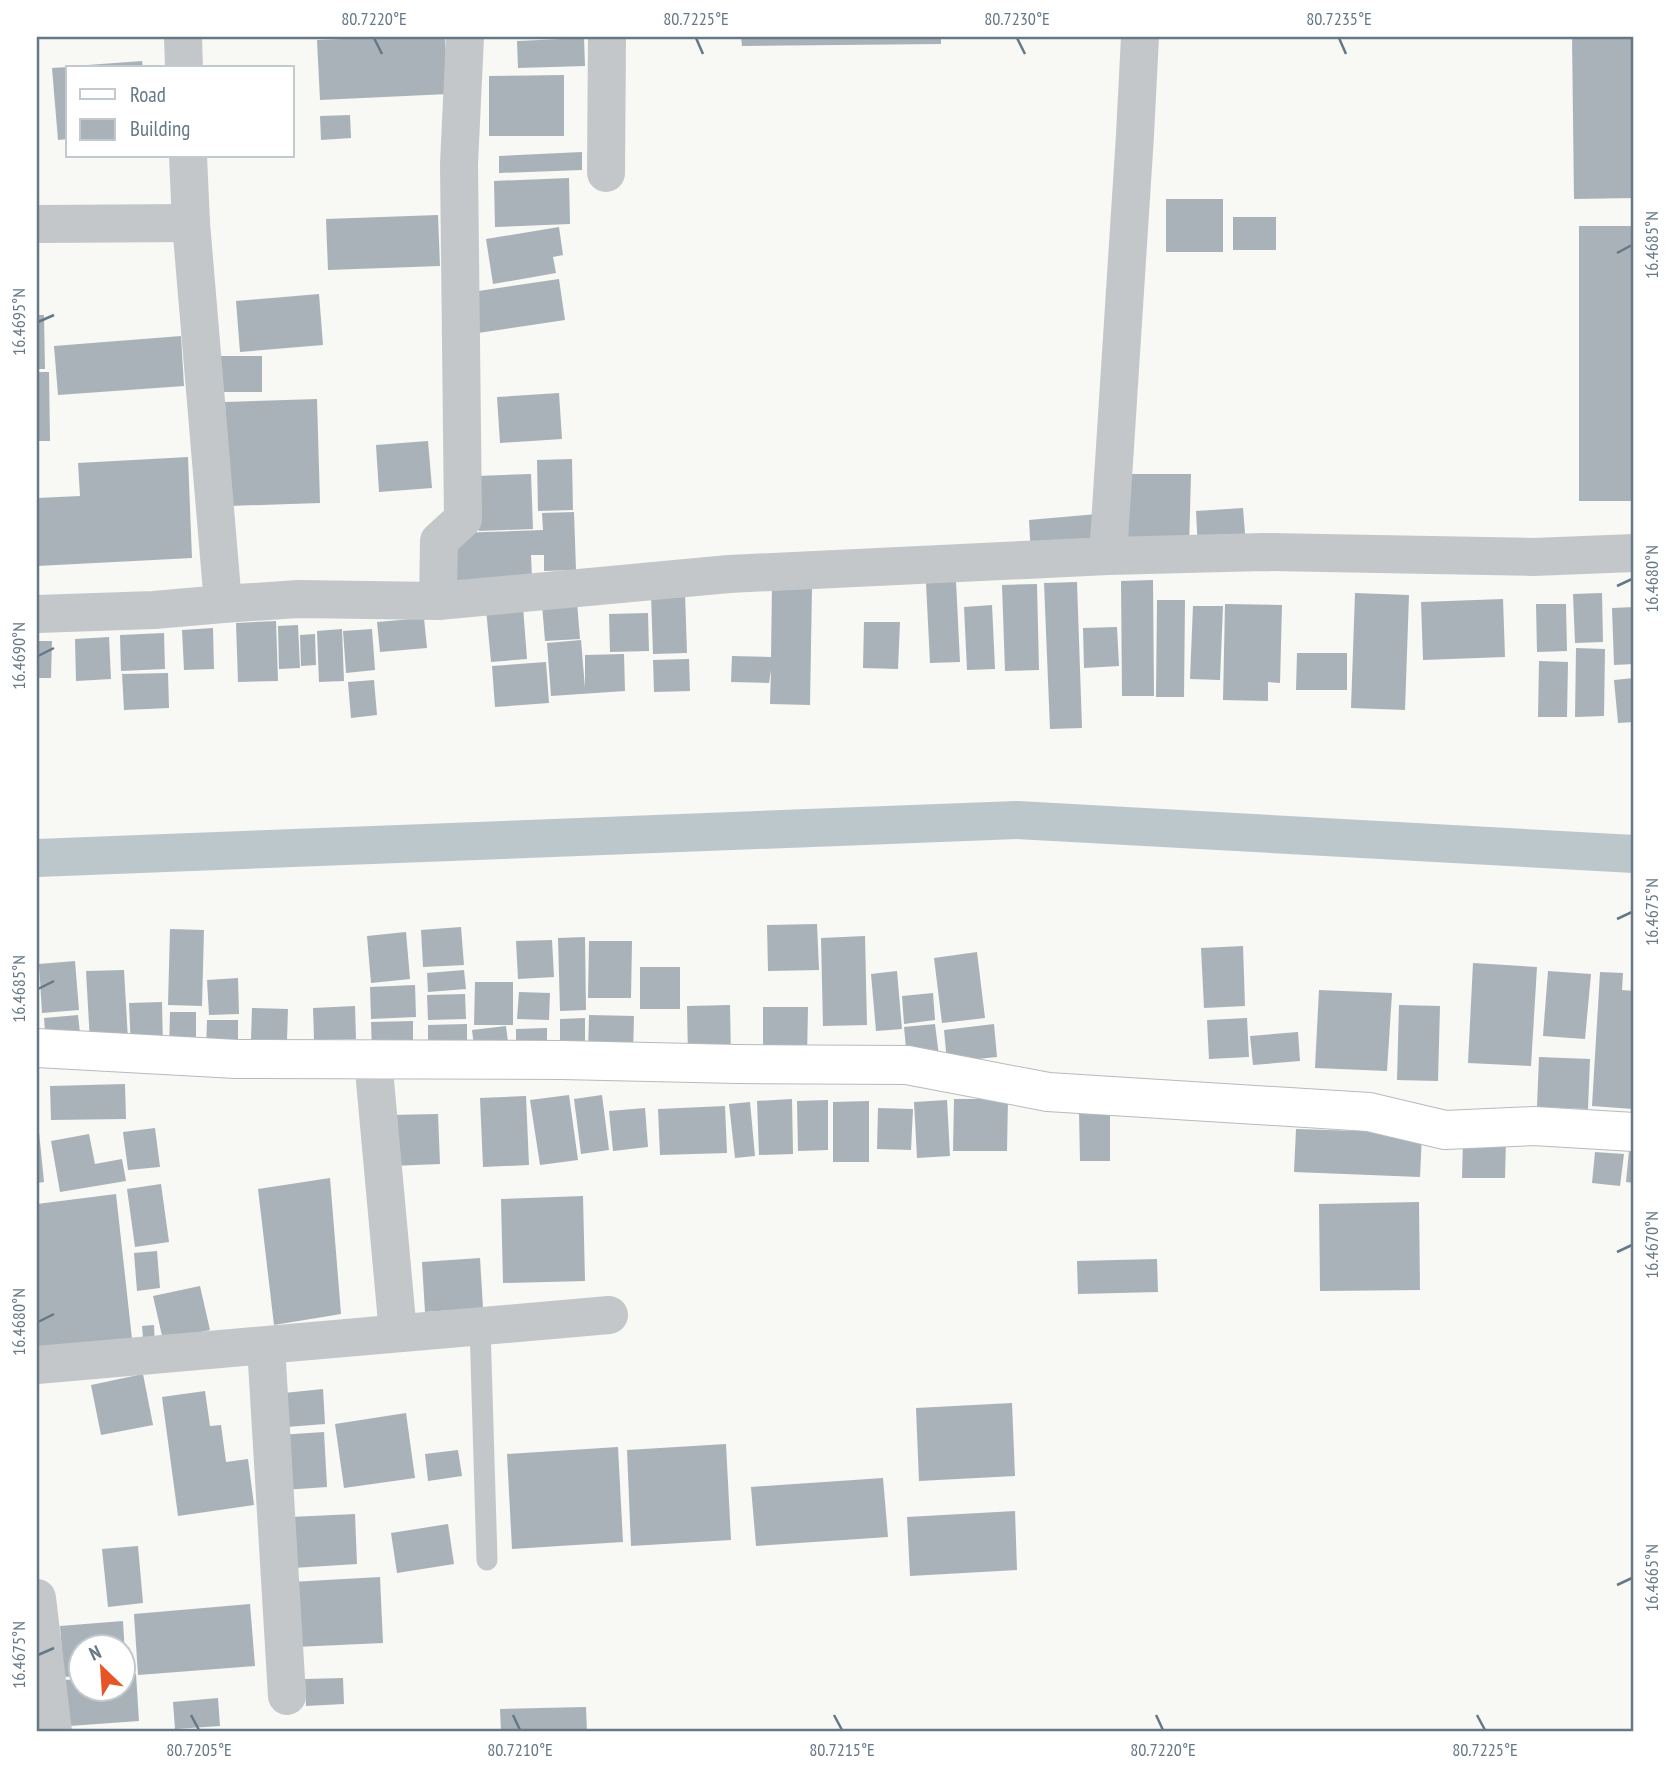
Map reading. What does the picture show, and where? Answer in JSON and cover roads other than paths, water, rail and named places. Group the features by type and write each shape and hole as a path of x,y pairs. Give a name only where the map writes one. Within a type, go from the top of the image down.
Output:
{"street":[{"path":"183,37 184,66"},
{"path":"438,601 439,541 463,519 459,164 465,37"},
{"path":"606,173 607,37"},
{"path":"1108,556 1140,37"},
{"path":"188,158 223,604"},
{"path":"37,224 191,222"},
{"path":"37,614 154,610 298,599 438,601 729,574 1108,556 1264,552 1533,556 1634,554"},
{"path":"37,1048 236,1059 907,1065 1048,1092 1369,1112 1445,1130 1534,1126 1634,1132"},
{"path":"373,1059 398,1334"},
{"path":"37,1365 609,1315"},
{"path":"266,1346 287,1696"},
{"path":"37,1598 53,1732"}],"lane":[{"path":"480,1326 487,1560"}],"waterway":[{"path":"37,858 1017,820 1634,854"}]}
